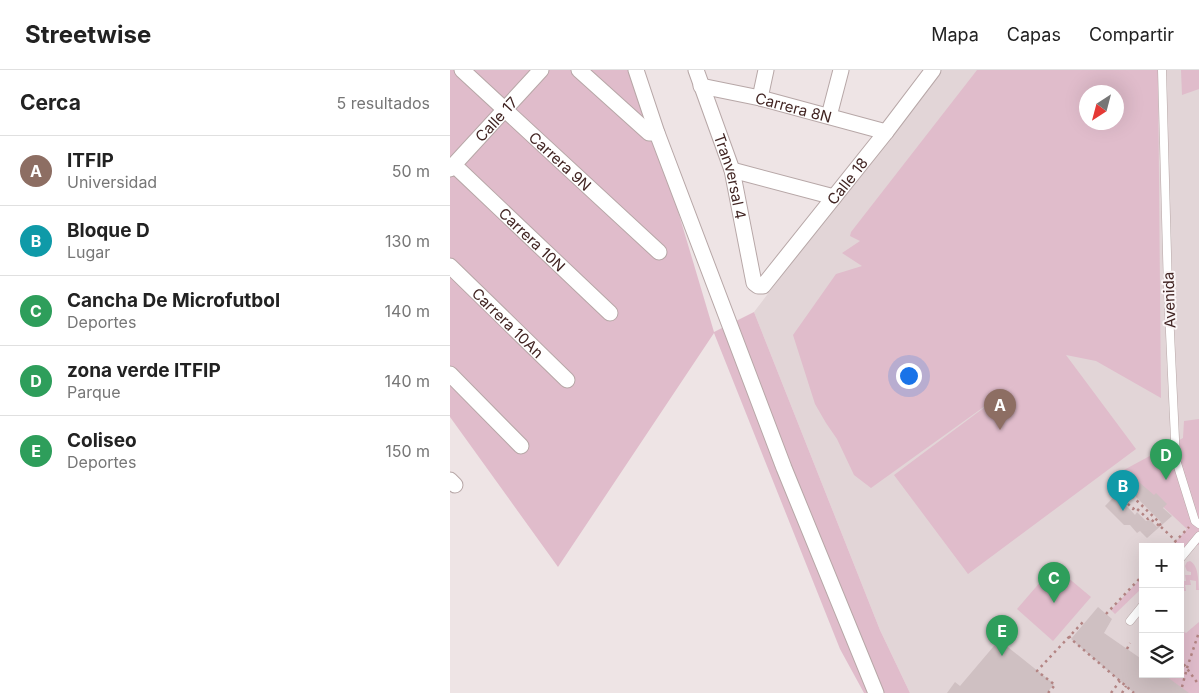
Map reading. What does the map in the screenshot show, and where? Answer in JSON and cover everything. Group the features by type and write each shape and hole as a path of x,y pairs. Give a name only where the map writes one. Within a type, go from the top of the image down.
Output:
{"street":[{"name":"Carrera 9N","path":"462,70 659,252"},
{"name":"Calle 17","path":"452,167 541,70"},
{"path":"579,70 649,133 657,133"},
{"path":"636,70 657,133 784,468 876,693"},
{"name":"Tranversal 4","path":"696,70 732,170 754,283 758,286"},
{"path":"760,98 766,70"},
{"path":"829,116 842,70"},
{"name":"Calle 18","path":"758,286 763,286 933,70"},
{"name":"Carrera 8N","path":"701,86 760,98 886,132"},
{"name":"Carrera 10N","path":"452,167 610,313"},
{"path":"732,170 834,198"},
{"name":"Carrera 10An","path":"450,266 567,380"},
{"path":"450,374 521,446"}],"lane":[{"name":"Avenida","path":"1162,70 1168,290 1176,460 1197,522"},
{"path":"1184,554 1199,536"},
{"path":"1130,621 1139,610"}],"path":[{"path":"1161,527 1159,522 1132,496 1126,502 1176,540"},
{"path":"1173,543 1197,522"},
{"path":"1106,614 1139,579"},
{"path":"1048,693 1055,685 1037,671 1083,622 1084,624"},
{"path":"1182,687 1199,632"},
{"path":"1069,636 1134,693"},
{"path":"1127,649 1130,643"},
{"path":"1184,664 1199,684"},
{"path":"1111,693 1120,680"},
{"path":"1122,693 1126,686"}],"shaded area":[{"path":"450,70 636,70 714,332 754,312 880,630 910,693 864,693 840,649 714,333 558,567 450,417"},
{"path":"941,70 1199,70 1199,693 910,693 880,630 754,312"},
{"path":"977,70 1158,70 1161,398 1096,361 1066,355 1136,449 968,574 894,475 1017,383 871,488 854,475 837,439 815,404 793,335 836,274 862,266 842,253 860,241 850,236 851,232"},
{"path":"1181,70 1199,70 1199,89 1182,95"},
{"path":"1199,419 1199,545 1184,548 1184,543 1175,543 1187,529 1122,471 1183,438 1184,421"},
{"path":"1187,562 1193,563 1197,570 1199,590 1196,590 1196,581 1190,580 1191,585 1185,585 1186,591 1184,591 1185,575 1191,575 1191,572 1187,571 1185,566"},
{"path":"1054,566 1091,597 1053,641 1017,609"},
{"path":"1139,580 1139,591 1115,614 1111,610"},
{"path":"1199,622 1199,693 1188,693 1167,678 1184,678 1184,632 1186,633"}],"building":[{"path":"1133,477 1154,495 1156,493 1167,504 1163,508 1172,516 1147,538 1140,531 1137,533 1130,525 1124,525 1105,506","holes":["1132,493 1161,522 1157,527 1150,520 1146,521 1137,512 1135,515 1122,503"]},
{"path":"1098,607 1112,619 1104,633 1139,657 1139,678 1168,678 1189,693 1134,693 1071,639"},
{"path":"999,640 1054,684 1047,693 947,693 955,682 960,686"}],"place":[{"name":"ITFIP","path":"1000,430"},
{"name":"zona verde ITFIP","path":"1166,480"},
{"name":"Bloque D","path":"1123,511"},
{"name":"Cancha De Microfutbol","path":"1054,603"},
{"name":"Coliseo","path":"1002,656"}]}
